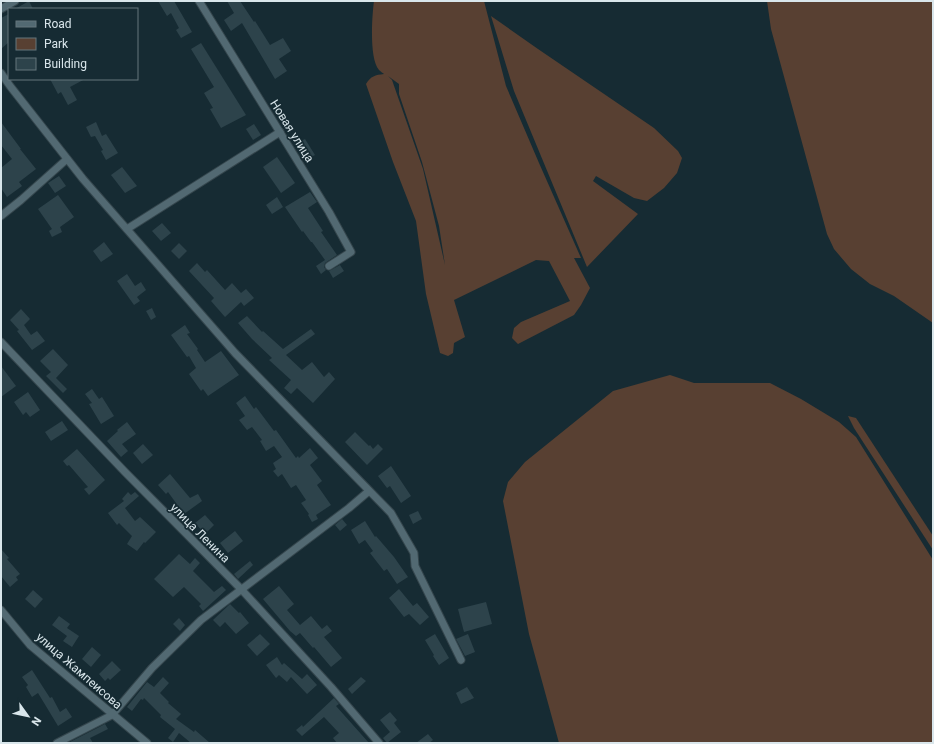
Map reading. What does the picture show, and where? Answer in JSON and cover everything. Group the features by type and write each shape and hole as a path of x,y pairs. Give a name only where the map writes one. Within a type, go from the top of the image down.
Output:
{"street":[{"path":"1,8 15,1"},
{"name":"Новая улица","path":"199,1 352,252 329,266"},
{"path":"1,72 10,86 67,159 235,353 391,513 414,553 414,566 461,660"},
{"path":"127,229 280,132"},
{"path":"1,216 67,159"},
{"name":"улица Ленина","path":"1,342 125,472 241,590 331,687 378,743"},
{"path":"56,743 112,714 152,668 201,620 349,508 369,491"},
{"name":"улица Жампеисова","path":"1,610 30,645 147,743"}],"green space":[{"path":"374,1 484,1 506,86 581,258 574,258 590,288 574,315 518,344 512,338 514,328 521,322 570,301 549,261 536,260 454,300 465,337 454,343 453,353 448,356 440,353 426,294 416,221 393,162 366,84 374,76 384,74 379,70 376,64 372,47","holes":["388,76 399,84 399,94 422,162 439,226 445,265 423,169 392,80"]},
{"path":"767,1 933,1 933,323 894,296 870,284 851,269 834,249 827,234 771,29"},
{"path":"491,16 654,128 678,151 682,158 677,173 664,188 647,201 634,198 596,176 593,181 638,214 587,267 514,91"},
{"path":"670,375 694,383 770,383 801,399 839,422 856,437 933,560 933,743 559,743 529,634 503,501 508,482 525,462 613,391"},
{"path":"848,416 856,418 933,536 933,550 854,428"}],"building":[{"path":"29,1 32,8 17,8"},
{"path":"158,1 174,1 192,32 181,38 176,30 179,28 171,13 167,16"},
{"path":"227,1 240,1 270,45 283,38 291,51 279,59 287,71 275,79 242,23 231,31 224,20 234,13"},
{"path":"8,14 8,43 1,49 1,18"},
{"path":"201,43 246,115 221,128 210,109 213,108 204,93 214,87 191,49"},
{"path":"51,80 83,80 70,87 77,100 68,105 61,92 58,94"},
{"path":"1,122 36,169 19,182 22,186 7,197 1,188 1,168 12,159 1,145"},
{"path":"96,122 102,136 106,134 118,153 106,160 101,151 103,150 95,136 91,137 86,127"},
{"path":"254,124 261,135 253,140 246,129"},
{"path":"305,139 315,155 307,159 297,143"},
{"path":"277,157 295,183 281,193 263,167"},
{"path":"122,167 137,186 125,193 111,175"},
{"path":"59,176 66,186 55,193 48,183"},
{"path":"310,192 317,202 308,208 323,231 321,232 337,255 325,263 324,267 326,270 321,274 316,266 325,260 303,231 302,232 285,207"},
{"path":"58,195 74,217 60,227 62,232 52,237 49,231 52,229 38,209"},
{"path":"277,197 283,207 272,214 266,205"},
{"path":"162,223 171,233 161,241 152,231"},
{"path":"104,242 113,254 101,262 93,251"},
{"path":"179,243 187,251 179,259 171,251"},
{"path":"197,263 205,272 207,270 225,290 232,283 241,293 246,289 254,298 244,306 241,302 225,317 211,301 214,298 189,271"},
{"path":"340,265 344,271 333,278 329,271"},
{"path":"127,274 135,286 141,282 146,290 137,297 140,301 134,305 117,281"},
{"path":"152,308 156,317 151,320 146,311"},
{"path":"21,309 30,319 24,325 31,335 37,331 45,341 32,350 17,331 19,330 10,320"},
{"path":"247,316 262,332 263,331 283,349 311,329 315,334 286,355 302,370 312,362 324,377 329,372 335,379 313,403 297,388 291,394 284,388 291,380 269,360 272,358 238,323"},
{"path":"185,325 190,333 187,334 205,362 221,351 239,375 208,396 203,389 201,391 189,374 196,368 189,356 187,357 171,335"},
{"path":"53,349 68,365 56,378 67,389 63,393 46,376 51,372 40,361"},
{"path":"1,366 16,386 1,397"},
{"path":"92,389 99,399 102,397 114,416 101,424 89,404 92,403 85,394"},
{"path":"28,392 40,410 30,417 26,412 23,415 14,402"},
{"path":"245,396 254,409 256,407 274,431 276,430 296,458 298,456 299,458 310,448 318,458 310,465 322,481 317,485 331,505 316,515 318,519 312,522 308,515 309,514 301,503 306,500 296,485 291,488 282,474 278,477 273,471 276,469 273,463 282,457 274,446 266,451 260,441 262,440 252,427 247,430 239,420 245,416 236,403"},
{"path":"62,421 68,430 51,441 45,432"},
{"path":"127,422 136,434 122,444 128,451 121,457 107,441"},
{"path":"355,432 373,449 378,444 383,449 367,465 345,442"},
{"path":"143,444 153,455 142,464 133,453"},
{"path":"77,449 105,480 89,495 84,489 88,487 69,465 67,466 63,461"},
{"path":"391,466 411,496 401,503 390,486 387,488 378,476"},
{"path":"170,474 190,498 198,494 202,501 184,514 168,492 166,494 158,485"},
{"path":"128,492 131,495 135,492 139,496 125,508 135,521 140,517 156,532 145,543 144,542 137,551 127,544 132,536 119,523 117,525 108,513 124,501 122,499"},
{"path":"418,511 422,519 413,524 409,515"},
{"path":"205,515 214,525 205,534 195,523"},
{"path":"342,519 347,525 340,531 335,525"},
{"path":"365,521 375,537 376,536 394,557 408,577 397,584 387,569 384,571 370,553 373,551 365,540 359,544 351,530"},
{"path":"235,531 243,541 228,553 220,543"},
{"path":"1,549 9,558 7,559 20,574 16,577 18,580 10,587 1,576"},
{"path":"179,554 190,564 195,558 200,563 193,571 214,592 222,586 226,590 203,611 199,606 201,604 184,587 173,597 154,579"},
{"path":"250,561 253,565 238,579 234,574"},
{"path":"279,586 294,604 287,610 300,625 311,616 322,629 327,625 332,631 324,637 342,658 331,667 300,633 296,636 290,631 263,599"},
{"path":"399,589 413,606 417,603 429,617 420,625 409,614 404,617 389,598"},
{"path":"33,590 43,599 35,608 25,599"},
{"path":"486,602 492,624 464,632 458,609"},
{"path":"230,604 239,613 240,612 249,623 236,634 225,622 220,627 213,620"},
{"path":"59,616 70,624 67,628 79,636 72,647 63,641 67,636 52,625"},
{"path":"179,618 185,625 180,631 173,624"},
{"path":"260,634 270,644 257,656 247,645"},
{"path":"435,634 449,658 439,665 425,640"},
{"path":"468,634 475,652 465,656 456,639"},
{"path":"92,647 101,655 91,667 82,659"},
{"path":"277,657 282,665 284,663 302,679 307,674 317,685 307,694 291,677 287,682 279,675 276,678 266,665"},
{"path":"112,661 121,670 110,680 108,678 105,681 99,674"},
{"path":"32,670 50,698 52,697 60,712 66,708 72,717 58,726 38,693 32,697 26,687 28,685 22,677"},
{"path":"163,677 169,683 160,693 169,702 168,703 181,714 176,719 194,732 195,730 210,743 191,743 179,733 173,742 168,738 175,729 160,717 161,715 144,698 143,700 141,699 132,711 127,707 147,682 154,687"},
{"path":"361,677 366,681 352,694 348,689"},
{"path":"467,687 474,698 461,704 456,693"},
{"path":"334,698 339,704 336,706 369,743 337,743 333,738 339,733 324,717 302,736 296,730 302,725 303,727"},
{"path":"390,712 397,720 394,723 401,732 387,743 383,738 390,732 380,720"},
{"path":"105,724 108,729 90,738 93,743 68,743"},
{"path":"428,734 433,740 429,743 416,743"}]}
